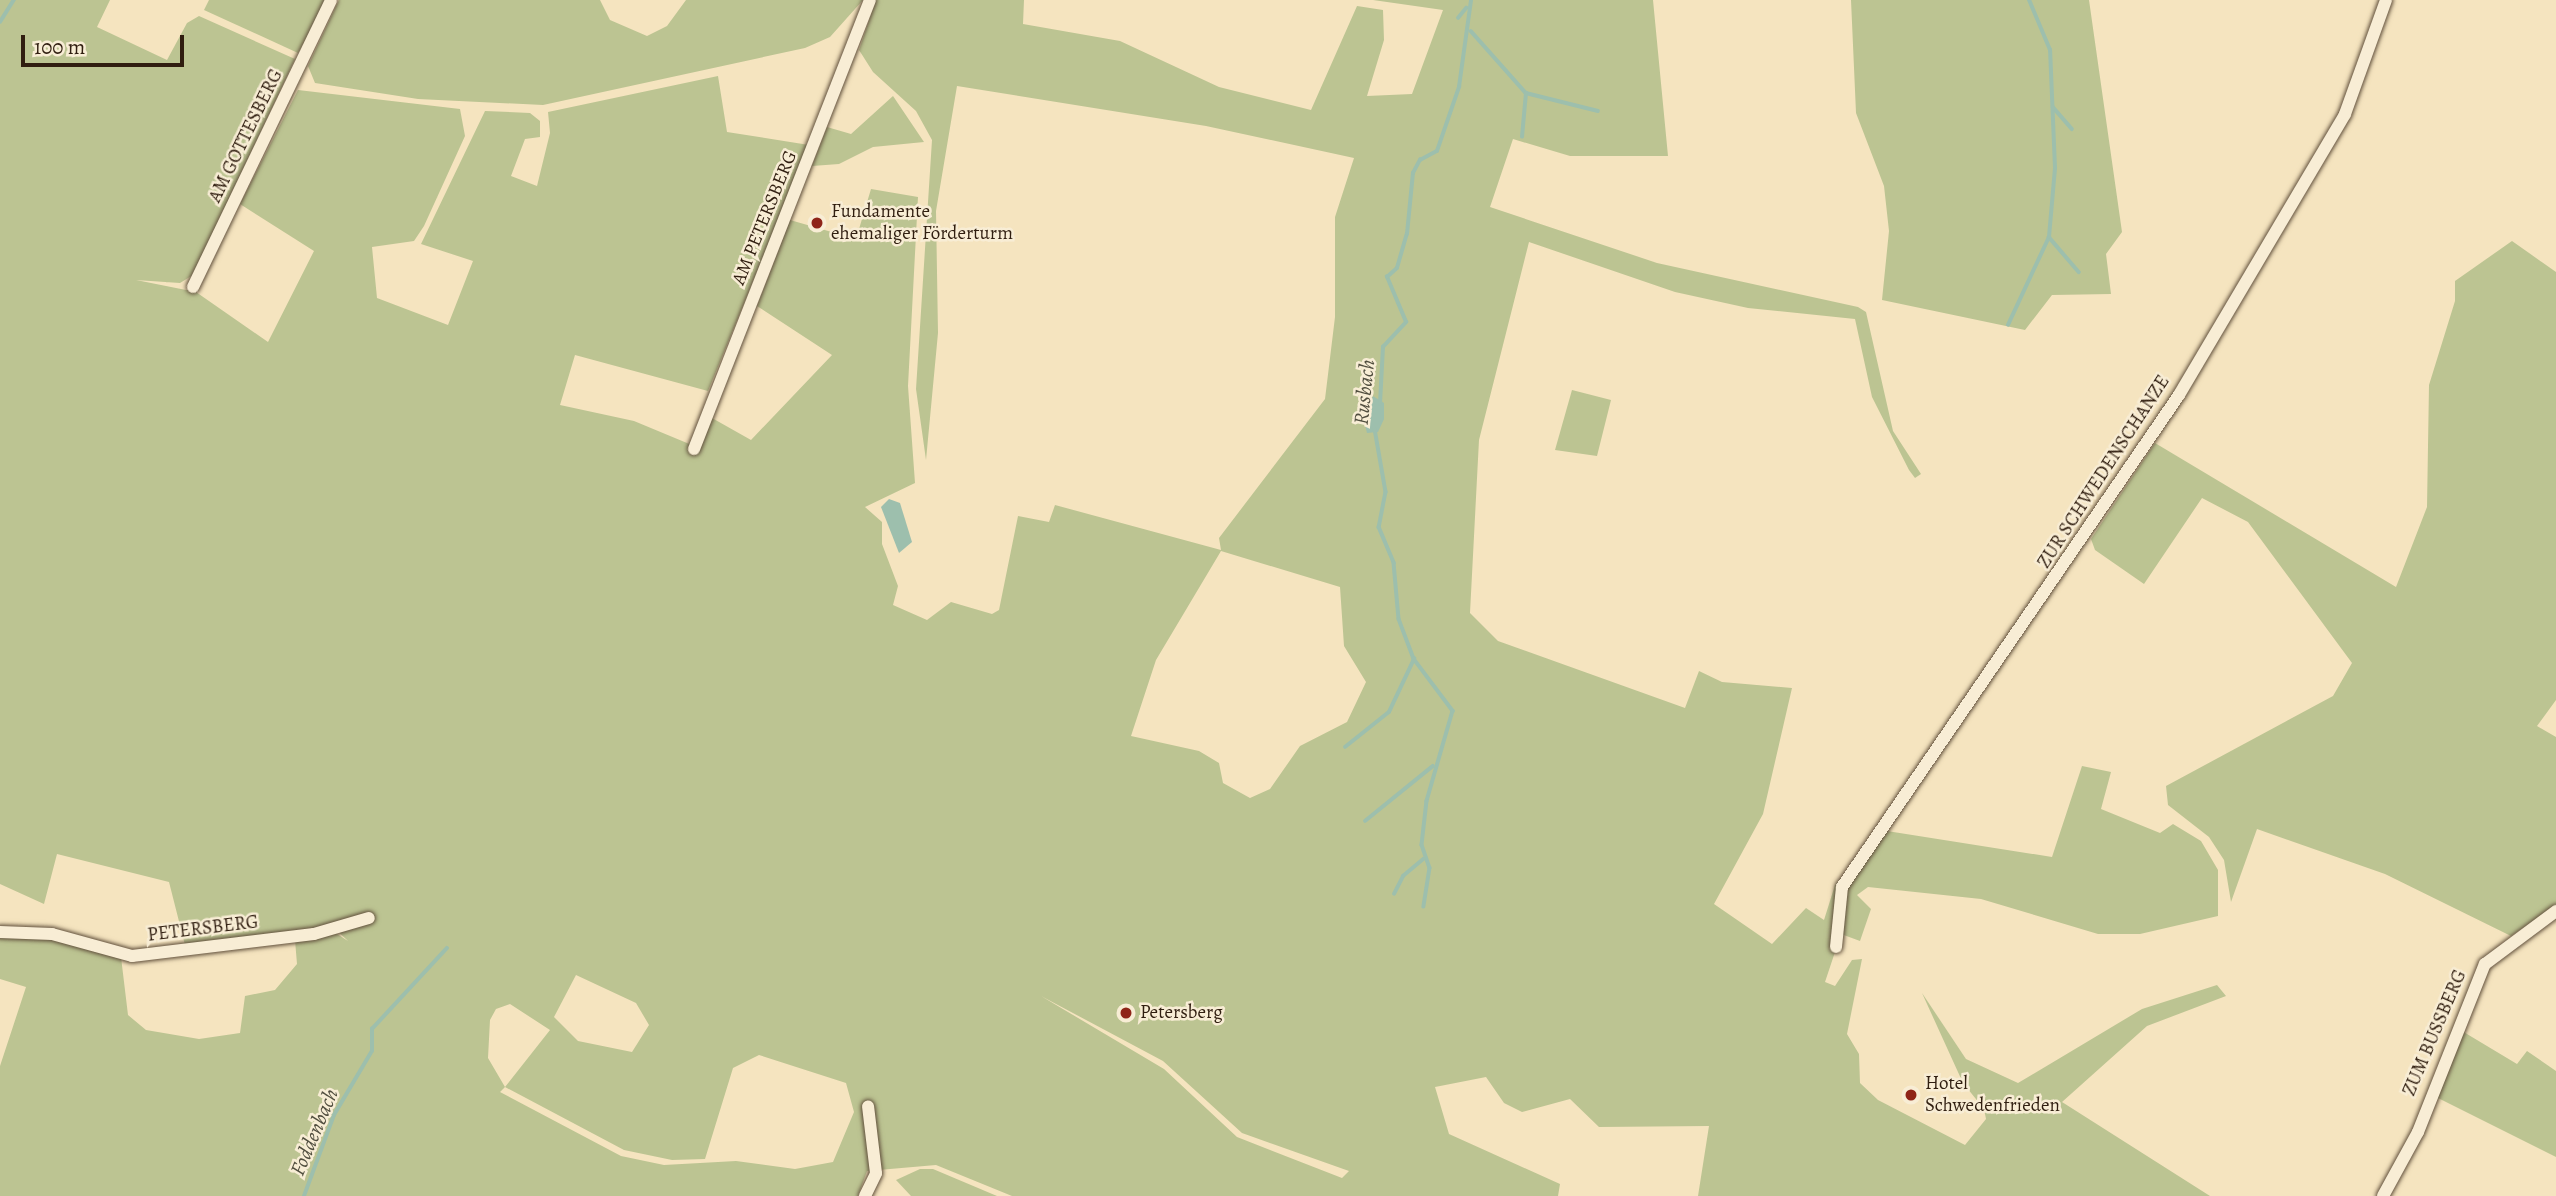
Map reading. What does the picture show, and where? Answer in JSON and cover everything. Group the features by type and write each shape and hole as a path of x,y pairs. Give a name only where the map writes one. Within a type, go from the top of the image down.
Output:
{"street":[{"name":"AM GOTTESBERG","path":"193,287 331,0"},
{"name":"AM PETERSBERG","path":"694,449 870,0"},
{"name":"ZUR SCHWEDENSCHANZE","path":"1836,947 1842,887 2179,395 2345,114 2386,0"},
{"name":"ZUM BUSSBERG","path":"2384,1196 2418,1132 2485,964 2556,911"},
{"name":"PETERSBERG","path":"0,932 51,934 132,956 314,933 369,918"},
{"path":"864,1196 876,1173 868,1106"}],"green space":[{"path":"0,0 110,0 97,27 167,60 187,23 199,16 295,59 193,275 180,283 136,280 196,292 268,342 314,251 240,204 298,90 460,109 465,136 424,226 414,241 372,247 377,298 448,325 473,261 421,244 485,111 530,113 540,121 540,137 525,139 511,176 537,186 550,133 548,112 718,76 727,132 809,145 708,391 575,355 560,405 634,421 699,448 712,418 751,440 832,355 757,306 790,220 856,239 871,189 918,197 908,386 915,483 865,507 882,522 882,544 898,586 893,605 927,620 951,602 992,614 999,610 1018,516 1049,522 1055,505 1221,550 1219,538 1325,399 1335,317 1335,217 1354,158 1206,126 957,86 936,211 938,333 926,460 916,389 932,140 916,111 873,72 859,50 876,0 1024,0 1023,24 1120,41 1219,87 1311,110 1357,6 1383,10 1384,40 1367,96 1412,94 1443,10 1373,0 1653,0 1668,156 1570,156 1513,139 1490,207 1657,263 1858,307 1866,312 1893,431 1921,474 1915,478 1909,470 1872,397 1855,319 1748,308 1675,292 1529,242 1479,440 1470,613 1498,641 1685,708 1699,671 1722,682 1792,688 1763,814 1714,904 1772,944 1806,908 1824,920 1835,885 1887,831 2052,857 2082,766 2111,772 2101,809 2160,833 2173,824 2201,841 2218,870 2218,916 2140,934 2098,934 1981,899 1868,887 1857,895 1871,909 1860,941 1841,934 1825,982 1835,986 1852,960 1862,959 1847,1034 1859,1054 1860,1083 1878,1100 1965,1145 1986,1119 1984,1109 1963,1083 1922,993 1966,1059 2018,1083 2142,1009 2217,985 2226,996 2147,1026 2062,1102 2210,1196 1698,1196 1709,1126 1599,1127 1570,1099 1522,1112 1504,1103 1486,1077 1435,1087 1449,1134 1560,1184 1558,1196 1012,1196 936,1165 867,1171 858,1196 0,1196 0,1066 26,987 0,979 0,936 49,939 121,957 128,1015 146,1030 199,1039 240,1033 245,996 275,990 297,964 295,940 334,932 348,941 331,925 186,949 169,882 57,854 44,904 0,884","holes":["1221,551 1340,587 1344,646 1366,682 1347,722 1300,746 1270,789 1250,798 1223,783 1219,763 1199,751 1131,736 1156,660","576,975 636,1003 649,1025 632,1052 578,1041 554,1017","1041,996 1163,1061 1242,1133 1349,1171 1342,1178 1237,1137 1164,1069","510,1004 550,1030 505,1087 488,1058 490,1020 496,1009","759,1055 846,1083 854,1112 833,1162 795,1169 736,1161 664,1165 621,1156 500,1092 505,1087 624,1150 672,1160 705,1159 733,1068"]},
{"path":"209,0 327,0 298,53 204,10"},
{"path":"339,0 600,0 610,20 647,36 667,26 686,0 863,0 830,37 805,48 543,105 418,99 315,83 308,66"},
{"path":"1851,0 2089,0 2122,232 2106,254 2111,294 2052,295 2025,330 1882,300 1889,231 1884,186 1856,113"},
{"path":"893,96 924,142 873,147 839,164 812,166 827,127 851,134"},
{"path":"2512,241 2556,272 2556,700 2537,726 2556,737 2556,905 2511,936 2385,874 2257,829 2231,902 2224,860 2209,837 2168,805 2166,786 2333,696 2352,663 2248,522 2202,498 2144,584 2095,550 2091,539 2155,443 2396,587 2427,507 2429,385 2455,301 2455,281"},
{"path":"1572,390 1611,400 1597,456 1555,450"},
{"path":"2462,1031 2517,1064 2527,1051 2556,1071 2556,1157 2436,1097"},
{"path":"920,1169 933,1169 997,1196 911,1196 896,1180"}],"shaded area":[{"path":"1373,396 1384,403 1384,419 1378,432 1367,433 1364,421"},
{"path":"889,499 900,503 912,542 899,553 881,507"}],"waterway":[{"path":"0,22 14,0"},
{"name":"Rusbach","path":"1380,404 1383,347 1406,322 1387,277 1397,268 1407,234 1413,173 1420,160 1437,151 1459,87 1471,0"},
{"path":"2008,325 2049,237 2055,168 2050,50 2029,0"},
{"name":"Rusbach","path":"1458,18 1466,8"},
{"name":"Rusbach","path":"1471,31 1526,93 1598,111"},
{"name":"Rusbach","path":"1522,137 1526,93"},
{"path":"2053,107 2072,129"},
{"path":"2049,237 2079,272"},
{"name":"Rusbach","path":"1375,429 1386,492 1379,527 1394,563 1399,619 1414,659 1453,711 1427,801 1422,845 1430,868 1424,907"},
{"name":"Rusbach","path":"1345,747 1389,712 1414,659"},
{"name":"Rusbach","path":"1365,821 1433,766"},
{"name":"Rusbach","path":"1394,894 1403,876 1423,859"},
{"name":"Foddenbach","path":"304,1196 334,1115 372,1051 372,1029 447,948"}],"place":[{"name":"Fundamente ehemaliger Förderturm","path":"817,223"},
{"name":"Petersberg","path":"1126,1013"},
{"name":"Hotel Schwedenfrieden","path":"1911,1095"}]}
